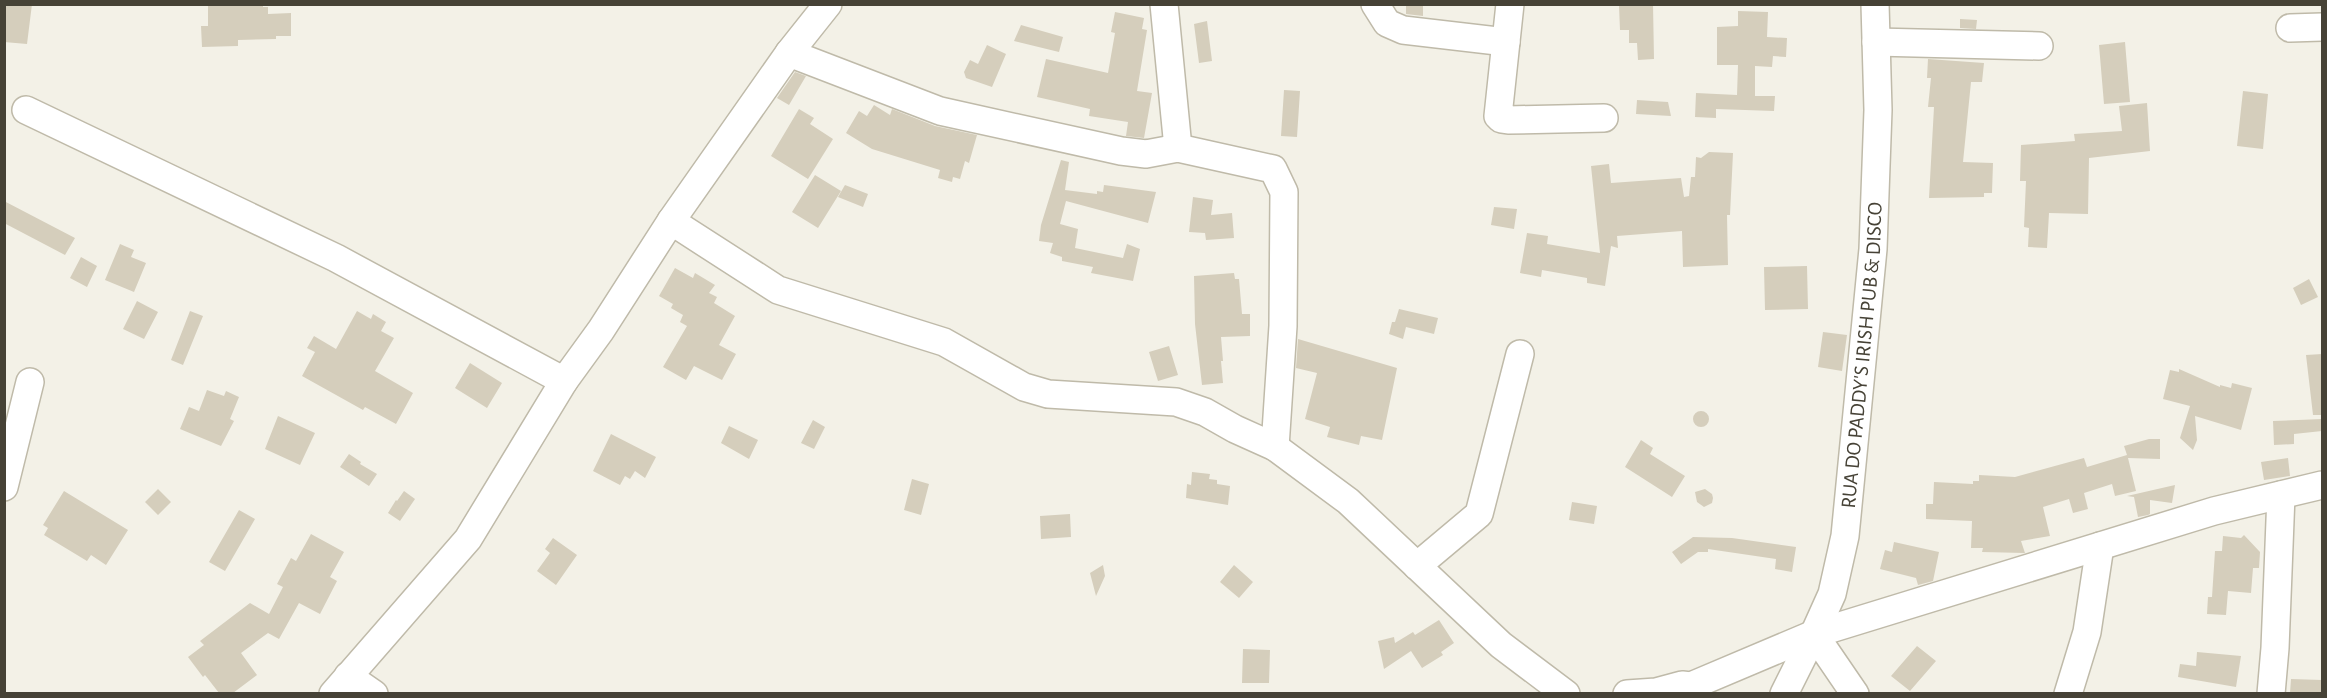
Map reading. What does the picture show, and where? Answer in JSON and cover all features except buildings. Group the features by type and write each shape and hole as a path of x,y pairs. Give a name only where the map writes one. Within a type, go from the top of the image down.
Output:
{"street":[{"path":"374,693 340,685 468,539 564,381 601,330 671,221 789,53 828,4"},
{"path":"1164,4 1178,148"},
{"path":"1375,4 1387,23 1403,30 1506,42"},
{"path":"1510,4 1498,116 1501,119 1604,117"},
{"name":"RUA DO PADDY'S IRISH PUB & DISCO","path":"1784,693 1832,594 1845,536 1873,249 1878,110 1875,4"},
{"path":"2290,28 2322,27"},
{"path":"1876,42 2039,46"},
{"path":"789,53 940,111 1121,151 1146,154 1178,148 1273,169 1284,192 1283,326 1275,447"},
{"path":"26,110 336,258 564,381"},
{"path":"671,221 778,290 944,342 1024,387 1048,394 1176,402 1205,412 1275,447 1348,501 1501,645 1566,693"},
{"path":"1417,566 1479,514 1520,354"},
{"path":"4,487 30,382"},
{"path":"1627,693 1656,692 1682,685 1691,686 1814,634 2214,511 2322,485"},
{"path":"2271,693 2281,495"},
{"path":"2068,693 2087,632 2100,546"},
{"path":"1814,634 1855,693"}]}
